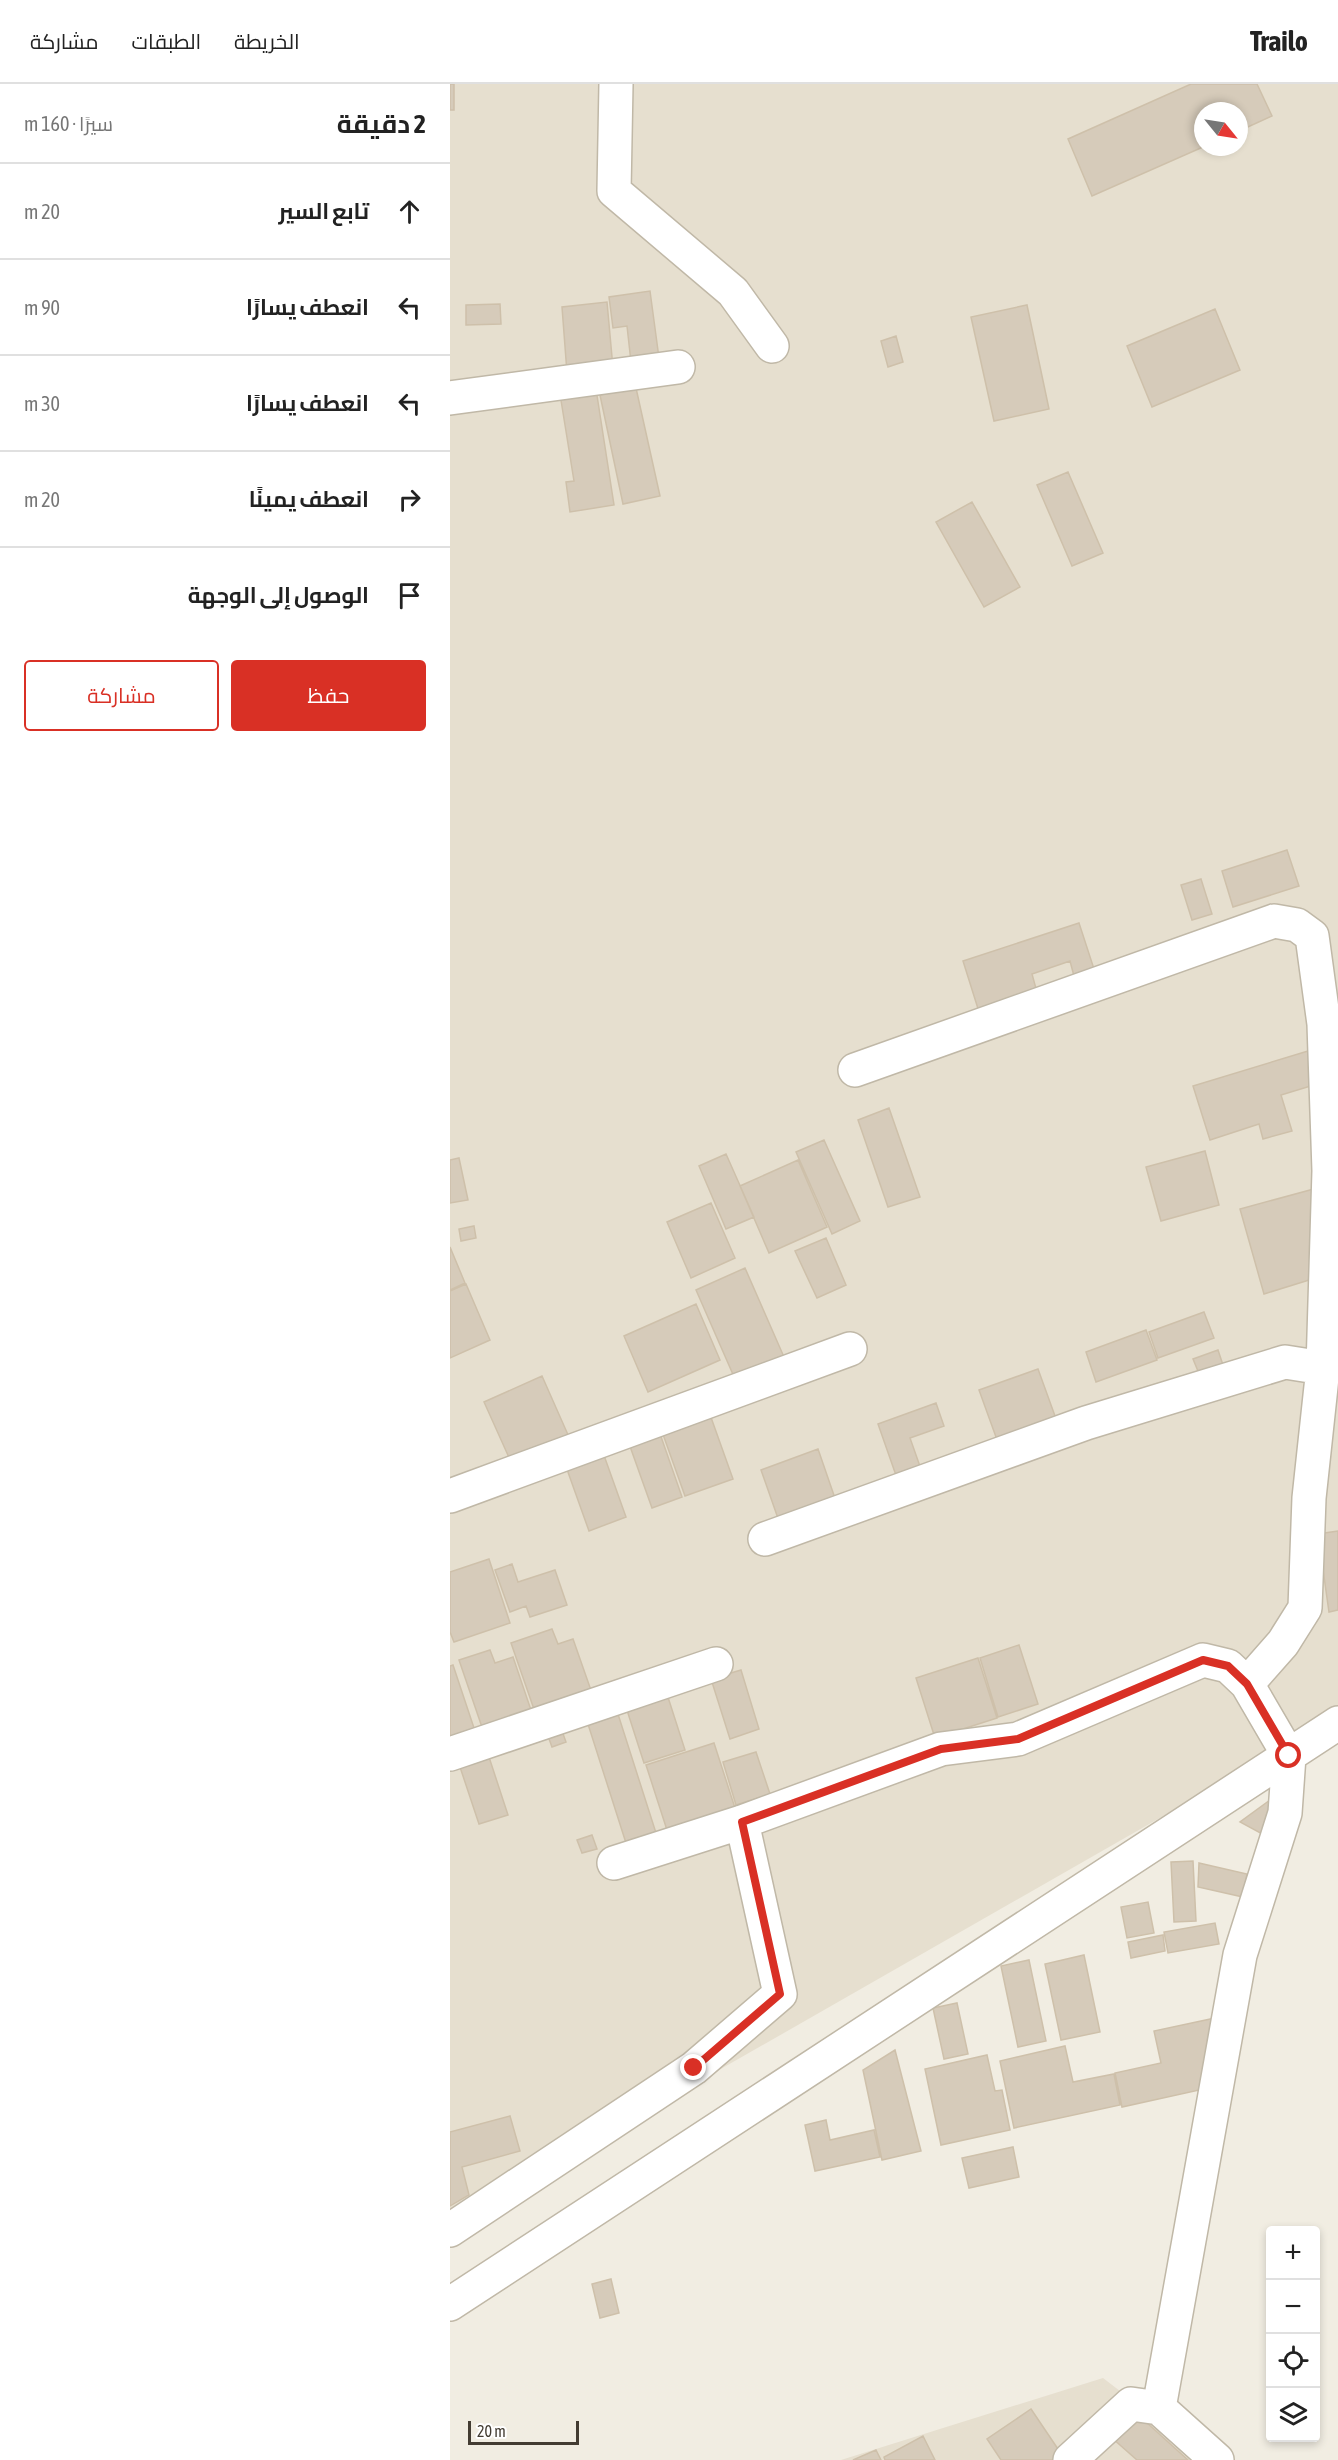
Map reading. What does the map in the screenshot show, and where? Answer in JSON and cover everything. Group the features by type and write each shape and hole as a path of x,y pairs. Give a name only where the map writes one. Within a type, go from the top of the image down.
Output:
{"street":[{"path":"616,84 614,191 733,292 772,346"},
{"path":"450,398 678,367"},
{"path":"855,1070 1274,921 1297,925 1312,936 1324,1024 1329,1171 1323,1368 1309,1498 1305,1608 1283,1643 1247,1684"},
{"path":"450,1496 850,1349"},
{"path":"765,1539 1086,1423 1285,1362 1323,1368"},
{"path":"614,1863 742,1822 941,1749 1018,1739 1203,1660 1228,1666 1247,1684 1289,1756 1285,1813 1240,1955 1159,2408"},
{"path":"450,1754 716,1664"},
{"path":"450,2304 1338,1723"},
{"path":"450,2230 694,2068 780,1994 742,1822"},
{"path":"1070,2460 1131,2404 1159,2408 1217,2460"}],"shaded area":[{"path":"450,84 1338,84 1338,1716 450,2224"},
{"path":"1103,2378 1210,2460 841,2460"}],"building":[{"path":"450,84 454,84 454,110 450,110"},
{"path":"1191,84 1257,84 1272,116 1248,127 1248,102 1194,102 1194,151 1092,196 1068,139"},
{"path":"650,291 659,358 631,362 627,326 613,328 609,297"},
{"path":"607,302 613,368 567,373 562,307"},
{"path":"500,304 501,324 466,325 466,305"},
{"path":"1027,305 1049,409 994,421 971,317"},
{"path":"1215,309 1240,370 1152,407 1127,346"},
{"path":"896,336 903,362 888,367 881,341"},
{"path":"636,388 660,496 623,504 600,395"},
{"path":"596,389 614,505 570,512 566,482 574,481 560,394"},
{"path":"1068,472 1103,553 1072,566 1037,485"},
{"path":"972,502 1020,587 984,607 936,522"},
{"path":"1287,850 1299,886 1233,907 1222,871"},
{"path":"1201,879 1212,914 1192,920 1181,885"},
{"path":"1079,923 1094,969 1074,976 1070,961 1032,974 1038,996 980,1015 963,961"},
{"path":"1308,1051 1314,1085 1281,1095 1292,1131 1263,1139 1259,1124 1210,1140 1193,1086"},
{"path":"889,1108 920,1197 888,1207 858,1120"},
{"path":"824,1140 860,1221 832,1234 796,1152"},
{"path":"1205,1151 1219,1205 1161,1221 1146,1167"},
{"path":"726,1154 754,1217 726,1229 699,1166"},
{"path":"459,1158 468,1200 450,1203 450,1160"},
{"path":"798,1160 827,1227 769,1253 740,1186"},
{"path":"1321,1187 1319,1277 1264,1294 1240,1209"},
{"path":"711,1203 735,1258 691,1278 667,1222"},
{"path":"474,1226 476,1238 461,1241 459,1229"},
{"path":"826,1238 846,1285 817,1298 795,1251"},
{"path":"450,1247 465,1283 450,1290"},
{"path":"745,1268 784,1357 735,1379 696,1290"},
{"path":"466,1284 490,1340 450,1358 450,1291"},
{"path":"696,1304 720,1360 648,1392 624,1336"},
{"path":"1204,1312 1214,1338 1158,1358 1149,1332"},
{"path":"1146,1330 1157,1360 1096,1382 1086,1352"},
{"path":"1218,1350 1224,1368 1200,1376 1193,1359"},
{"path":"1038,1369 1059,1427 1000,1448 979,1390"},
{"path":"542,1376 569,1437 511,1462 484,1402"},
{"path":"936,1403 944,1426 910,1438 922,1472 898,1481 878,1424"},
{"path":"708,1409 733,1479 685,1496 660,1426"},
{"path":"658,1428 682,1497 652,1508 627,1438"},
{"path":"601,1447 626,1517 589,1531 564,1461"},
{"path":"818,1449 837,1504 780,1524 761,1470"},
{"path":"1338,1531 1338,1610 1329,1612 1318,1534"},
{"path":"489,1559 510,1623 454,1642 450,1632 450,1572"},
{"path":"512,1564 518,1582 555,1570 567,1605 530,1617 526,1606 510,1612 495,1570"},
{"path":"552,1629 558,1644 573,1639 593,1696 536,1715 511,1643"},
{"path":"1019,1645 1038,1704 998,1717 980,1658"},
{"path":"490,1650 495,1663 513,1657 533,1716 484,1733 459,1660"},
{"path":"978,1658 997,1718 935,1738 916,1678"},
{"path":"453,1665 475,1731 450,1739 450,1666"},
{"path":"741,1670 759,1729 730,1739 711,1679"},
{"path":"666,1691 685,1750 644,1763 625,1704"},
{"path":"617,1711 656,1833 626,1843 587,1721"},
{"path":"562,1731 566,1742 552,1747 548,1736"},
{"path":"714,1743 735,1808 667,1830 646,1765"},
{"path":"756,1752 770,1794 736,1805 723,1762"},
{"path":"488,1754 508,1815 479,1824 459,1764"},
{"path":"1270,1800 1276,1802 1264,1835 1240,1822"},
{"path":"592,1835 597,1849 582,1853 577,1840"},
{"path":"1193,1861 1196,1921 1174,1922 1171,1862"},
{"path":"1199,1863 1247,1874 1243,1897 1198,1887"},
{"path":"1148,1902 1154,1933 1127,1938 1121,1907"},
{"path":"1215,1923 1219,1944 1168,1953 1164,1932"},
{"path":"1163,1935 1165,1951 1131,1958 1128,1942"},
{"path":"1084,1955 1100,2032 1061,2040 1045,1964"},
{"path":"1029,1960 1046,2041 1018,2047 1001,1966"},
{"path":"957,2003 968,2054 944,2059 933,2008"},
{"path":"1215,2018 1204,2089 1122,2107 1115,2073 1161,2063 1154,2031"},
{"path":"1065,2046 1073,2082 1114,2074 1120,2105 1014,2128 1000,2061"},
{"path":"895,2050 921,2151 882,2160 863,2070"},
{"path":"987,2055 995,2091 1002,2090 1010,2130 941,2145 925,2069"},
{"path":"510,2116 520,2151 462,2167 469,2195 450,2206 450,2132"},
{"path":"826,2120 830,2140 874,2130 880,2157 815,2171 805,2125"},
{"path":"1013,2147 1019,2177 969,2188 962,2158"},
{"path":"611,2279 619,2313 600,2318 592,2284"},
{"path":"1031,2409 1060,2452 1053,2460 1001,2460 987,2439"},
{"path":"1135,2412 1188,2460 1137,2460 1112,2438"},
{"path":"923,2436 935,2460 885,2460 884,2457"},
{"path":"876,2450 881,2460 853,2460"}],"route":[{"path":"694,2068 780,1994 742,1822 941,1749 1018,1739 1203,1660 1228,1666 1247,1684 1289,1756"}]}
